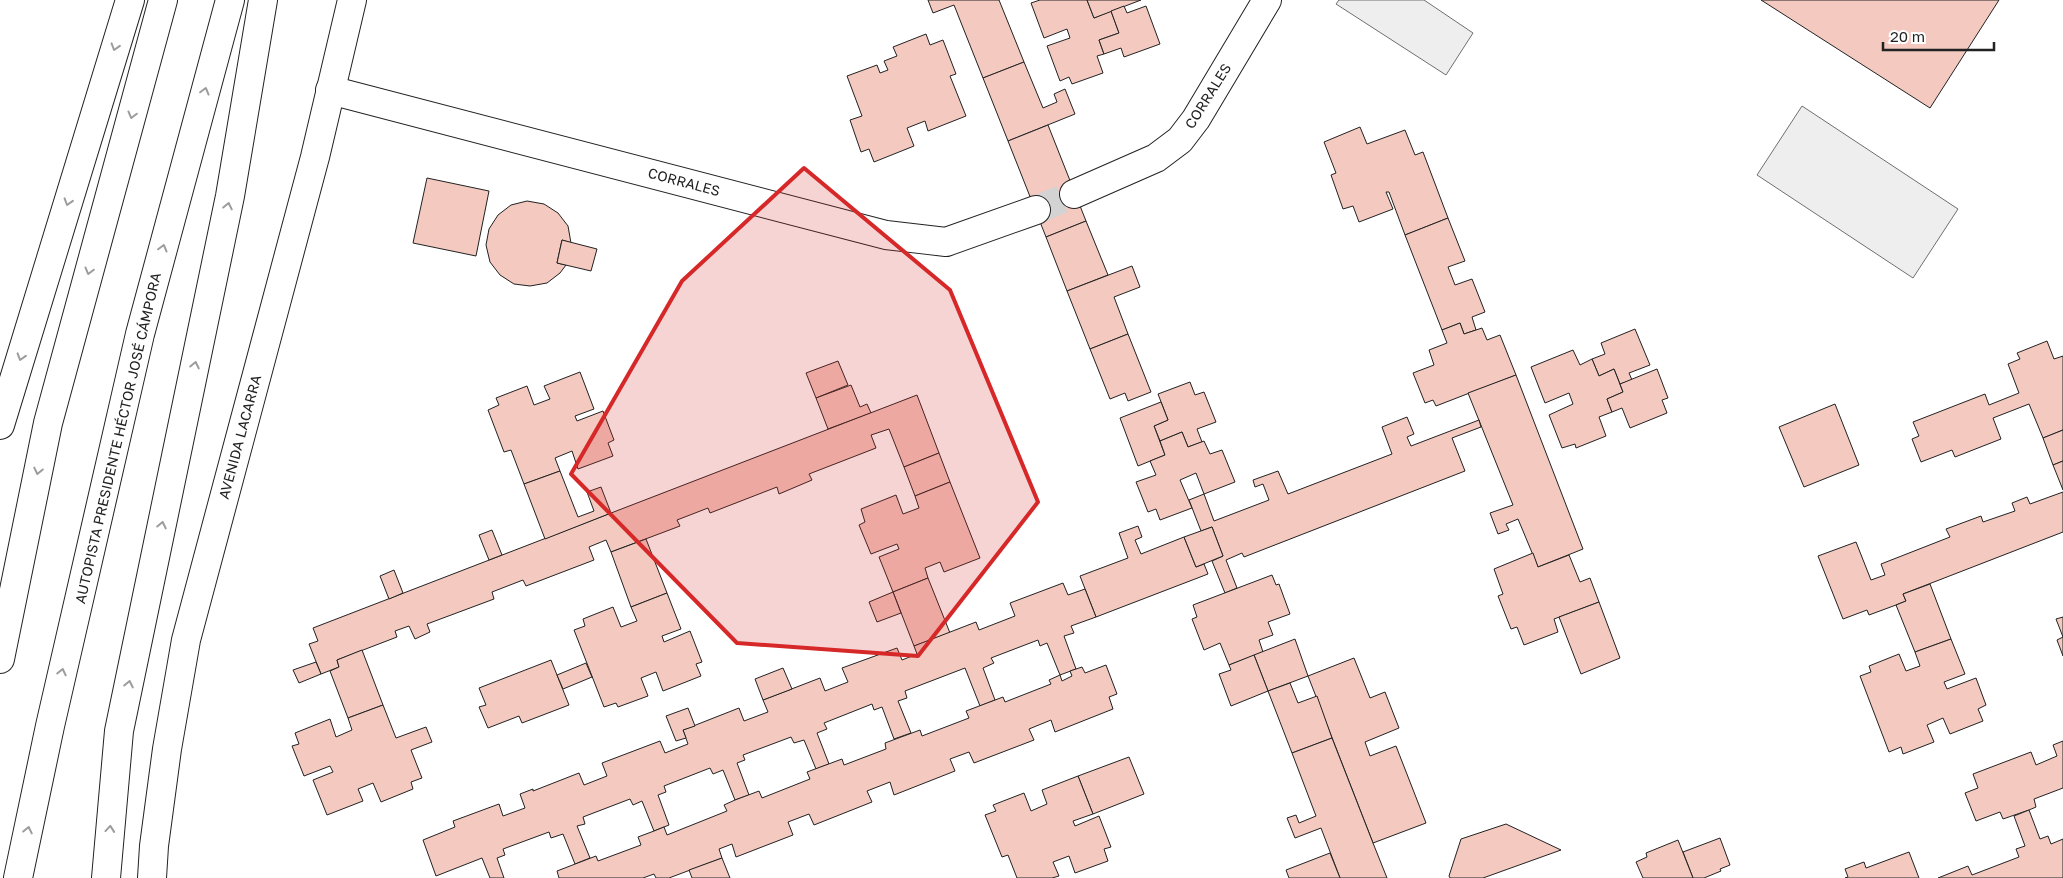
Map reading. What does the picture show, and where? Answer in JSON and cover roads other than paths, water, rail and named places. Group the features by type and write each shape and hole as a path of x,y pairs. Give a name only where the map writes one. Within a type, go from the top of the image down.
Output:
{"main road":[{"path":"0,425 130,0"},
{"path":"0,659 48,423 163,0"},
{"name":"AUTOPISTA PRESIDENTE HÉCTOR JOSÉ CÁMPORA","path":"18,878 50,726 140,334 230,0"},
{"path":"106,878 119,731 230,196 263,0"},
{"name":"AVENIDA LACARRA","path":"152,878 166,749 186,640 315,156 352,0"},
{"name":"CORRALES","path":"1074,194 1156,158 1180,140 1196,119 1267,0"},
{"name":"CORRALES","path":"330,90 886,235 946,242 1036,210"}],"tunnel":[{"path":"1036,210 1074,194"}]}
